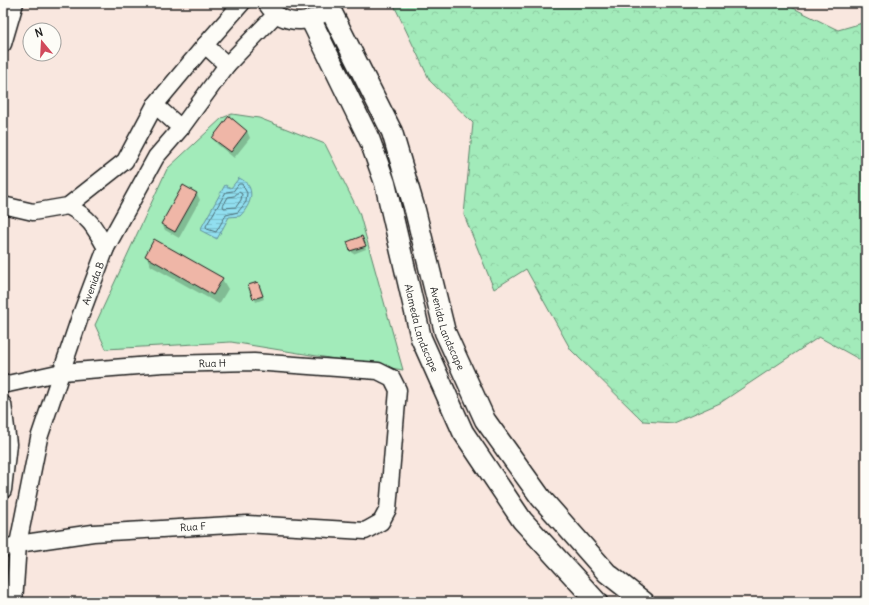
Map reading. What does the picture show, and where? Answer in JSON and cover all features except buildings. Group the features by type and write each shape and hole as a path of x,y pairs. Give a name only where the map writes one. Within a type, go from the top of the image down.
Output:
{"street":[{"path":"3,44 5,28 15,3"},
{"path":"3,205 33,212 68,206 125,161 155,105 204,45 242,3"},
{"path":"271,8 287,19 299,21 311,20 321,16 333,6"},
{"name":"Avenida Landscape","path":"333,6 392,132 415,210 446,332 485,420 541,498 608,573 644,602"},
{"name":"Avenida B","path":"14,602 18,544 40,438 80,317 106,248 156,157 181,128 271,8"},
{"name":"Alameda Landscape","path":"311,20 370,141 385,183 422,338 463,432 522,520 597,602"},
{"path":"204,45 227,65"},
{"path":"155,105 181,128"},
{"path":"68,206 82,214 94,227 106,248"},
{"name":"Rua H","path":"3,385 62,372 163,364 254,362 378,371 392,378 398,390 388,509 381,522"},
{"path":"3,404 8,444 3,490"},
{"name":"Rua F","path":"3,549 18,544 93,533 247,524 365,531 381,522"}],"green space":[{"path":"393,3 783,3 838,30 866,22 866,363 819,337 720,403 674,423 643,421 571,350 526,269 494,289 464,215 473,123 430,81"},
{"path":"232,114 259,118 325,144 359,212 403,370 231,342 106,349 95,325 167,169 222,118"}],"water":[{"path":"239,178 245,181 250,190 251,196 250,201 244,211 240,216 229,217 217,239 200,230 225,185 231,188"}]}
